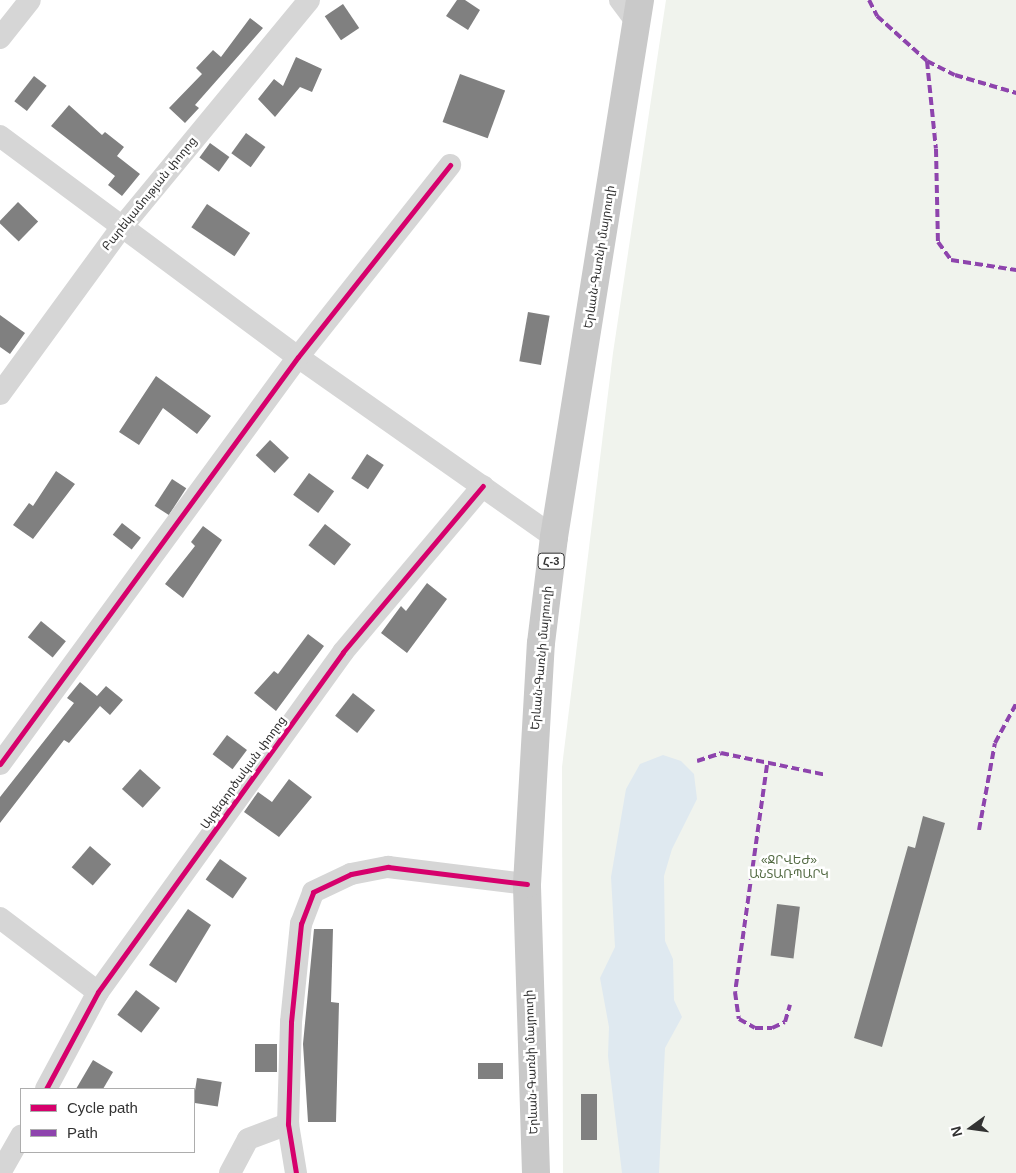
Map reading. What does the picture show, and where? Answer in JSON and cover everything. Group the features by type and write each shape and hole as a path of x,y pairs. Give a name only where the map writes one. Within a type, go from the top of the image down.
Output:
{"main road":[{"name":"Երևան-Գառնի մայրուղի","path":"536,1173 527,884 540,662 554,537 632,7"}],"street":[{"path":"0,38 30,0"},
{"name":"Բարեկամության փողոց","path":"0,394 122,227 309,0"},
{"path":"0,136 298,357 554,537"},
{"path":"0,764 298,357 450,165"},
{"name":"Այգեգործական փողոց","path":"47,1088 98,992 343,652 483,486"},
{"path":"296,1173 288,1124 291,1022 301,924 313,892 351,874 388,866 527,884"},
{"path":"0,918 98,992"},
{"path":"230,1173 248,1139 288,1124"},
{"path":"3,1161 20,1137"}],"green space":[{"name":"«ՋՐՎԵԺ» ԱՆՏԱՌՊԱՐԿ","path":"666,0 1016,0 1016,1173 563,1173 562,767 613,353"}],"shaded area":[{"path":"663,755 681,761 694,774 697,799 672,849 664,876 665,941 673,959 674,1000 682,1017 665,1048 659,1173 622,1173 608,1056 609,1027 600,978 615,947 611,877 626,789 640,764"}],"building":[{"path":"457,0 465,0 480,10 468,30 446,16"},
{"path":"343,4 359,28 341,40 325,16"},
{"path":"250,18 263,28 195,105 199,108 185,123 169,108 202,74 196,68 213,50 221,57"},
{"path":"296,57 322,69 312,92 300,87 275,117 258,99 274,79 283,86"},
{"path":"460,74 505,90 488,138 443,122"},
{"path":"34,76 47,86 27,111 14,101"},
{"path":"69,105 102,135 105,132 124,147 117,156 140,174 122,196 108,185 115,176 51,126"},
{"path":"246,133 265,147 251,167 231,153"},
{"path":"210,143 229,157 219,172 199,158"},
{"path":"18,202 38,221 19,242 0,224 0,221"},
{"path":"207,204 250,233 234,256 191,227"},
{"path":"528,312 550,316 541,365 519,361"},
{"path":"0,315 25,333 10,354 0,347"},
{"path":"156,376 211,416 197,434 163,408 139,445 119,432"},
{"path":"270,440 289,458 275,473 256,455"},
{"path":"367,454 384,465 368,489 351,478"},
{"path":"56,471 75,484 33,539 13,525 29,503 33,506"},
{"path":"309,473 334,491 318,513 293,495"},
{"path":"172,479 186,488 169,515 155,506"},
{"path":"122,523 141,538 132,550 113,535"},
{"path":"325,524 351,544 334,566 308,545"},
{"path":"203,526 222,540 183,598 165,584 195,546 191,542"},
{"path":"427,583 447,599 407,653 381,633 401,606 406,611"},
{"path":"41,621 66,641 53,657 28,637"},
{"path":"308,634 324,646 276,711 254,693 274,671 278,674"},
{"path":"80,682 97,696 106,686 123,700 110,715 100,706 69,743 64,740 0,823 0,797 74,703 67,698"},
{"path":"353,693 375,710 357,733 335,716"},
{"path":"227,735 247,750 233,769 213,754"},
{"path":"140,769 161,788 143,808 122,789"},
{"path":"289,779 312,797 279,837 244,812 258,792 272,802"},
{"path":"923,816 945,823 882,1047 854,1038 908,846 915,848"},
{"path":"90,846 111,864 93,886 72,867"},
{"path":"220,859 247,878 233,898 206,879"},
{"path":"777,904 800,907 793,958 771,956"},
{"path":"188,909 211,925 176,983 149,965"},
{"path":"314,929 333,929 331,1002 339,1003 336,1122 308,1122 303,1044"},
{"path":"136,990 160,1008 141,1033 117,1015"},
{"path":"255,1044 277,1044 277,1072 255,1072"},
{"path":"93,1060 113,1072 104,1088 77,1088"},
{"path":"478,1063 503,1063 503,1079 478,1079"},
{"path":"197,1078 222,1082 218,1107 195,1103"},
{"path":"581,1094 597,1094 597,1140 581,1140"}],"marked path":[{"path":"869,0 877,16 927,61 955,75 1016,93"},
{"path":"927,61 936,149 938,242 951,260 1016,270"},
{"path":"979,830 995,743 1016,704"},
{"path":"697,761 721,753 826,775"},
{"path":"767,765 735,992 739,1019 755,1028 772,1028 785,1022 790,1005"}],"cycle path":[{"path":"0,764 298,357 450,165"},
{"path":"47,1088 98,992 343,652 483,486"},
{"path":"296,1173 288,1124 291,1022 301,924 313,892 351,874 388,867 527,884"}]}
